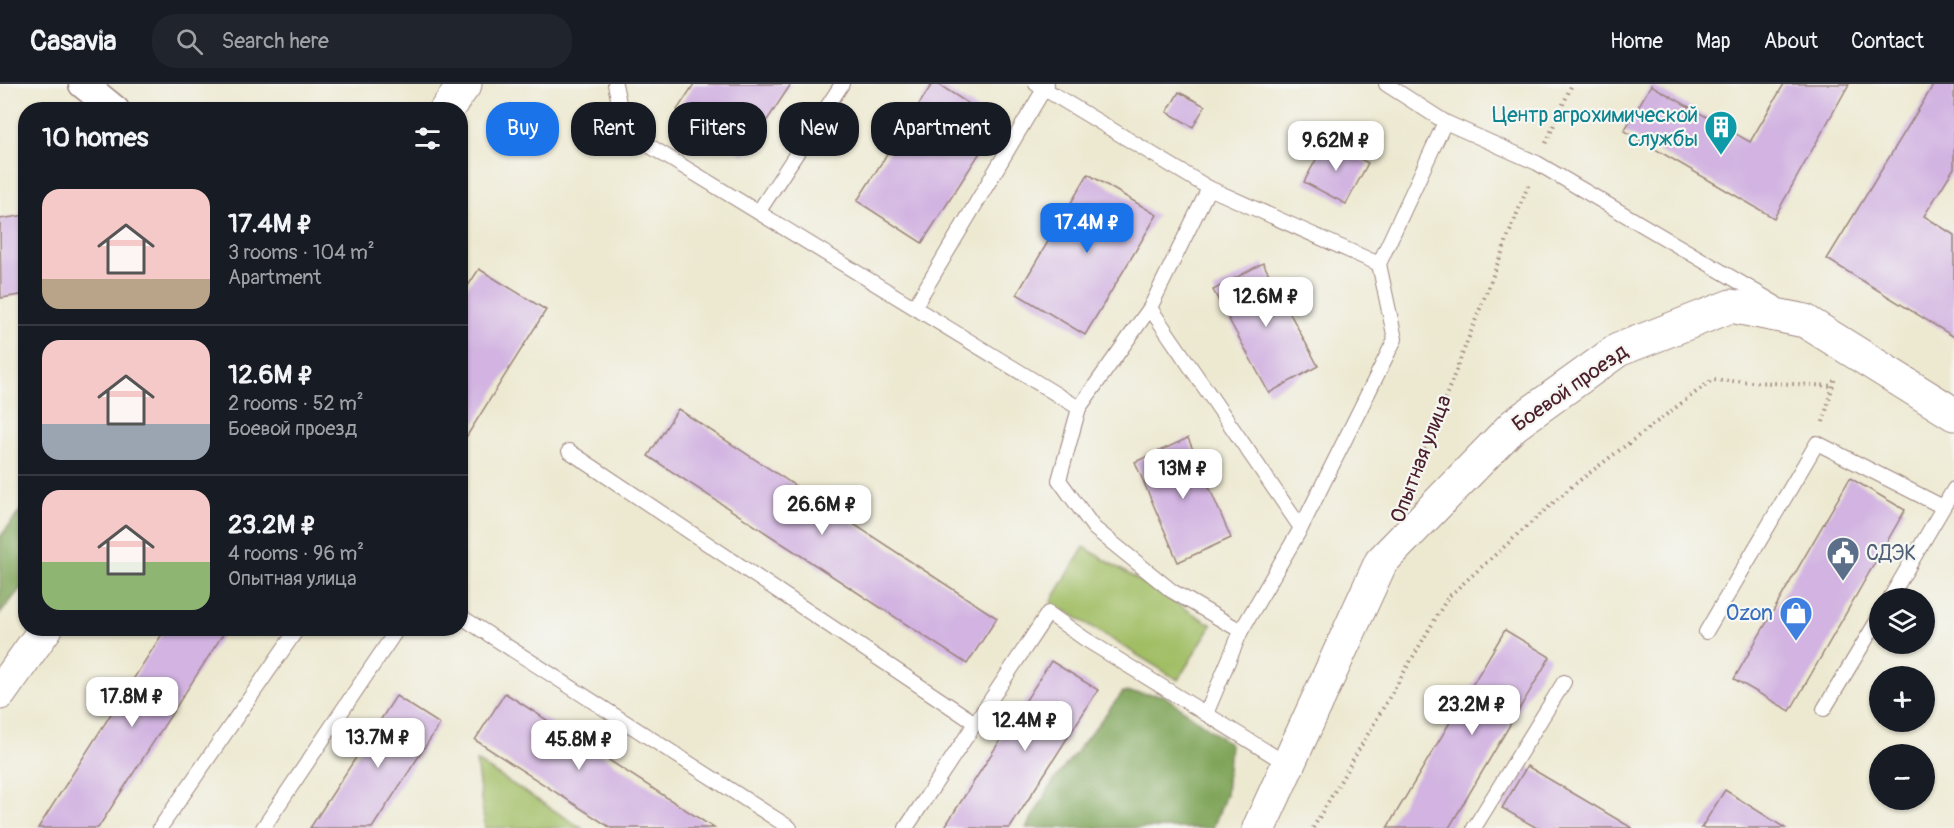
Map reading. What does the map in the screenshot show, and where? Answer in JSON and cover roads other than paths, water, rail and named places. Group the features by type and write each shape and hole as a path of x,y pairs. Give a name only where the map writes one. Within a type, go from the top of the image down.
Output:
{"street":[{"path":"83,84 105,102"},
{"path":"452,102 465,84"},
{"name":"Боевой проезд","path":"1287,765 1381,562 1514,425 1618,350 1731,306 1805,321 1954,414"},
{"path":"0,693 40,636"},
{"path":"1259,828 1287,765"}],"lane":[{"path":"615,84 625,131 1079,408"},
{"path":"759,211 842,84"},
{"name":"Боевой проезд","path":"1386,84 1445,122 1537,163 1805,321"},
{"path":"915,306 1042,86 1209,188 1379,264"},
{"path":"1206,714 1241,632 1301,528 1395,339 1379,264 1445,122"},
{"path":"1209,188 1150,308 1079,408 1059,480 1094,528 1163,584 1241,632"},
{"path":"1150,308 1301,528"},
{"path":"1706,632 1816,443 1943,507"},
{"path":"569,451 975,723"},
{"path":"1896,588 1954,489"},
{"path":"906,828 1048,612 1085,639 1287,765"},
{"path":"468,621 790,828"},
{"path":"1824,709 1869,634"},
{"path":"160,828 292,636"},
{"path":"263,828 389,636"},
{"path":"1474,828 1564,682"}],"place":[{"name":"Центр агрохимической службы","path":"1721,156"},
{"name":"СДЭК","path":"1843,582"},
{"name":"Ozon","path":"1796,642"}]}
